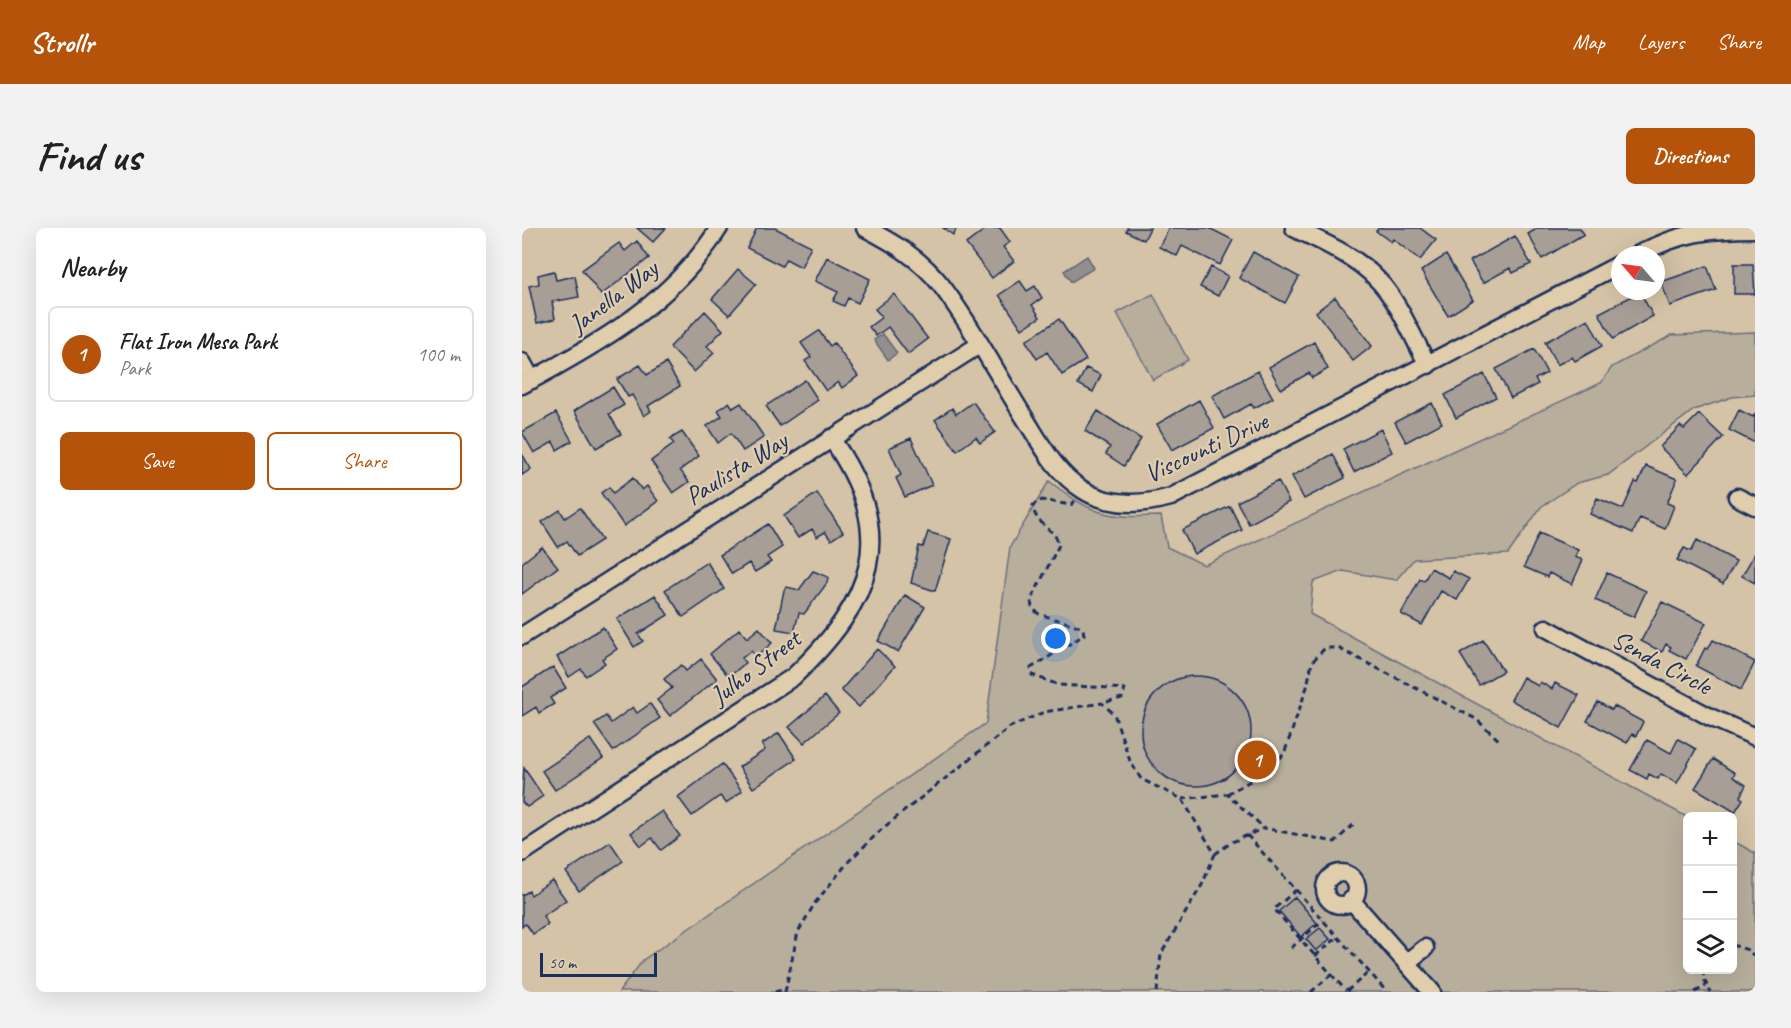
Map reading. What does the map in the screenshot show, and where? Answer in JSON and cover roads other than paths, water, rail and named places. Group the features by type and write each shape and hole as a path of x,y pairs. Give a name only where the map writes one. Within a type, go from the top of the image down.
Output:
{"street":[{"name":"Janella Way","path":"527,382 602,341 655,302 683,274 719,228"},
{"name":"Viscounti Drive","path":"865,228 905,250 941,286 1052,461 1066,478 1084,491 1103,499 1124,503 1148,504 1171,497 1611,269"},
{"path":"1294,228 1345,255 1375,277 1387,290 1428,364"},
{"path":"1657,246 1696,232 1755,229"},
{"name":"Paulista Way","path":"522,636 979,345"},
{"path":"522,362 527,382"},
{"name":"Julho Street","path":"522,853 793,677 819,652 842,624 860,592 871,558 870,522 861,488 831,438"},
{"path":"1737,497 1755,506"},
{"name":"Senda Circle","path":"1546,628 1710,717 1755,737"},
{"path":"1351,900 1432,992"},
{"path":"1407,962 1425,948"}],"place":[{"name":"Flat Iron Mesa Park","path":"1257,760"}]}
